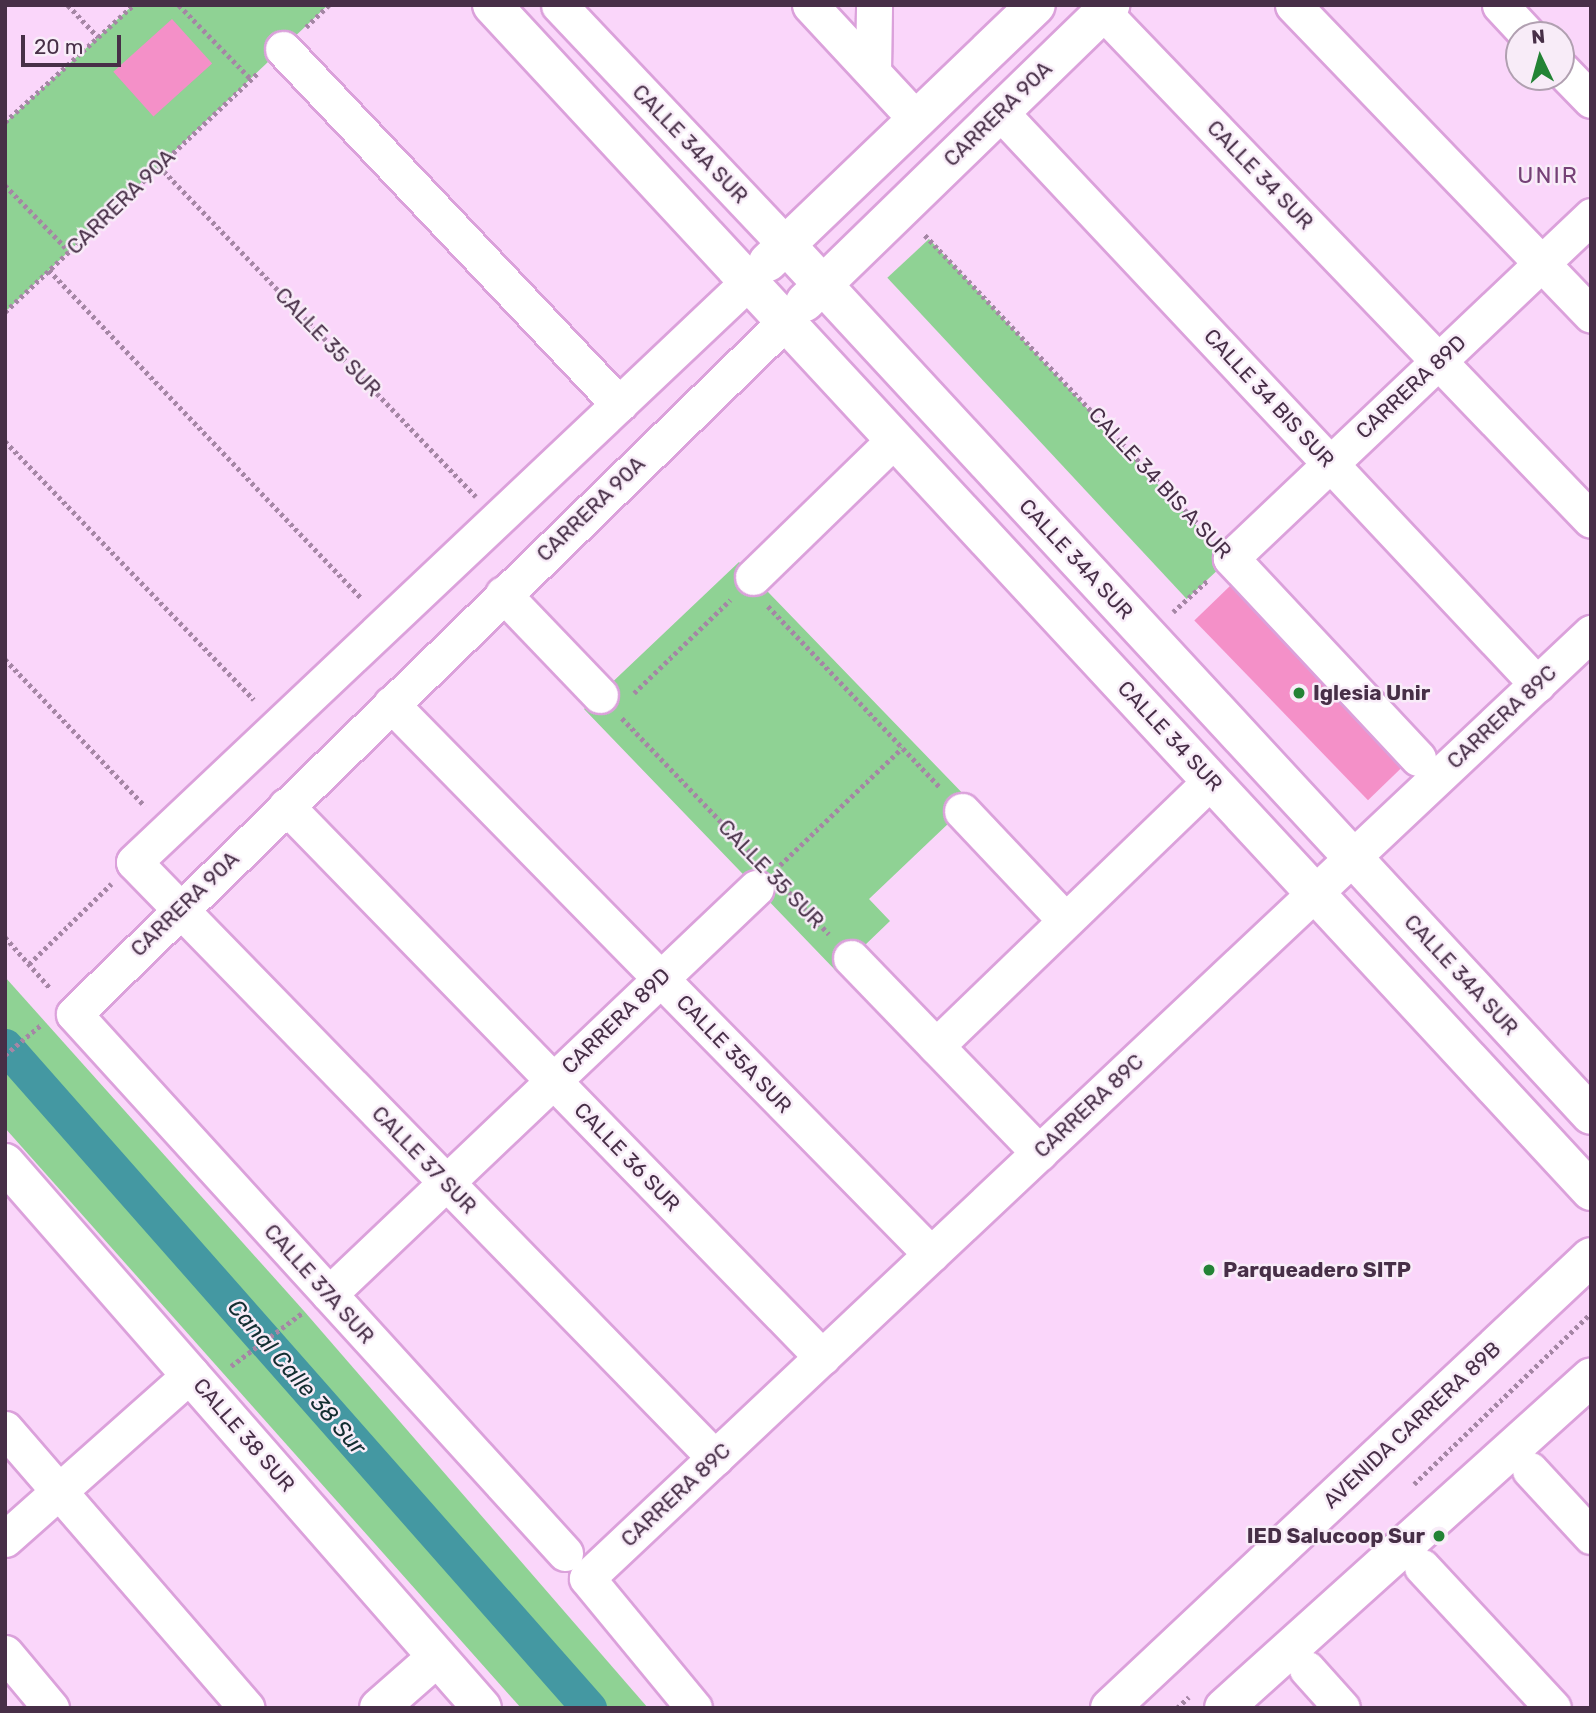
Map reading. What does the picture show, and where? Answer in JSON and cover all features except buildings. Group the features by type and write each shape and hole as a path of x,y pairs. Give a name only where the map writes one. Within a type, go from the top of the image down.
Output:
{"street":[{"path":"492,5 749,281"},
{"name":"CALLE 34A SUR","path":"559,5 786,245 1591,1115"},
{"path":"810,5 917,120"},
{"path":"873,72 874,5"},
{"path":"134,862 749,281 1036,5"},
{"path":"1293,5 1591,315"},
{"path":"1500,5 1515,21"},
{"name":"CALLE 34 SUR","path":"1107,9 1591,520"},
{"name":"CARRERA 90A","path":"59,1018 179,909 286,806 1107,9"},
{"path":"283,48 618,404"},
{"path":"1575,83 1591,100"},
{"name":"CALLE 34 BIS SUR","path":"1000,112 1537,684"},
{"name":"CARRERA 89D","path":"1231,558 1591,216"},
{"name":"CALLE 34 SUR","path":"749,281 1591,1191"},
{"path":"750,580 895,439"},
{"name":"CALLE 34 BIS A SUR","path":"1231,558 1418,758"},
{"path":"503,594 608,703"},
{"name":"CARRERA 89C","path":"576,1566 715,1458 1591,633"},
{"name":"CALLE 35A SUR","path":"391,704 931,1255"},
{"path":"936,1046 1210,780"},
{"name":"CALLE 36 SUR","path":"286,806 822,1357"},
{"path":"962,811 1065,920"},
{"name":"CALLE 37 SUR","path":"134,862 715,1458"},
{"name":"CARRERA 89D","path":"317,1303 764,881"},
{"path":"852,958 1039,1153"},
{"name":"CALLE 37A SUR","path":"59,1018 317,1303 576,1566 694,1708"},
{"name":"CALLE 38 SUR","path":"5,1163 206,1373 437,1657 482,1708"},
{"name":"AVENIDA CARRERA 89B","path":"1110,1708 1591,1256"},
{"path":"5,1539 206,1373"},
{"path":"1224,1708 1591,1377"},
{"path":"5,1429 247,1708"},
{"path":"1530,1470 1591,1536"},
{"path":"1422,1567 1553,1708"},
{"path":"5,1653 51,1708"},
{"path":"379,1708 437,1657"},
{"path":"1307,1670 1342,1708"}],"path":[{"path":"68,5 98,37"},
{"path":"5,122 133,5"},
{"path":"179,5 251,79"},
{"name":"CARRERA 90A","path":"5,312 329,5"},
{"name":"CALLE 35 SUR","path":"159,166 498,519"},
{"path":"5,185 69,251"},
{"name":"CALLE 34 BIS A SUR","path":"900,209 1231,558"},
{"path":"49,270 386,624"},
{"path":"5,441 279,726"},
{"path":"1148,636 1231,558"},
{"path":"608,703 750,580 962,811"},
{"path":"5,659 168,830"},
{"name":"CALLE 35 SUR","path":"608,703 764,881 852,958"},
{"path":"764,881 902,748"},
{"path":"5,937 29,964 134,862"},
{"path":"5,1055 59,1018"},
{"path":"206,1373 317,1303"}],"green space":[{"path":"133,5 328,5 5,312 5,123"},
{"path":"929,239 1228,560 1187,599 887,278"},
{"path":"739,562 971,802 869,899 890,921 837,972 584,709"},
{"path":"5,977 304,1311 648,1708 521,1708 5,1128"}],"waterway":[{"name":"Canal Calle 38 Sur","path":"5,1046 589,1708"}],"place":[{"name":"Iglesia Unir","path":"1299,693"},
{"name":"Parqueadero SITP","path":"1209,1270"},
{"name":"IED Salucoop Sur","path":"1439,1536"}],"district":[{"name":"UNIR","path":"1548,175"}]}
